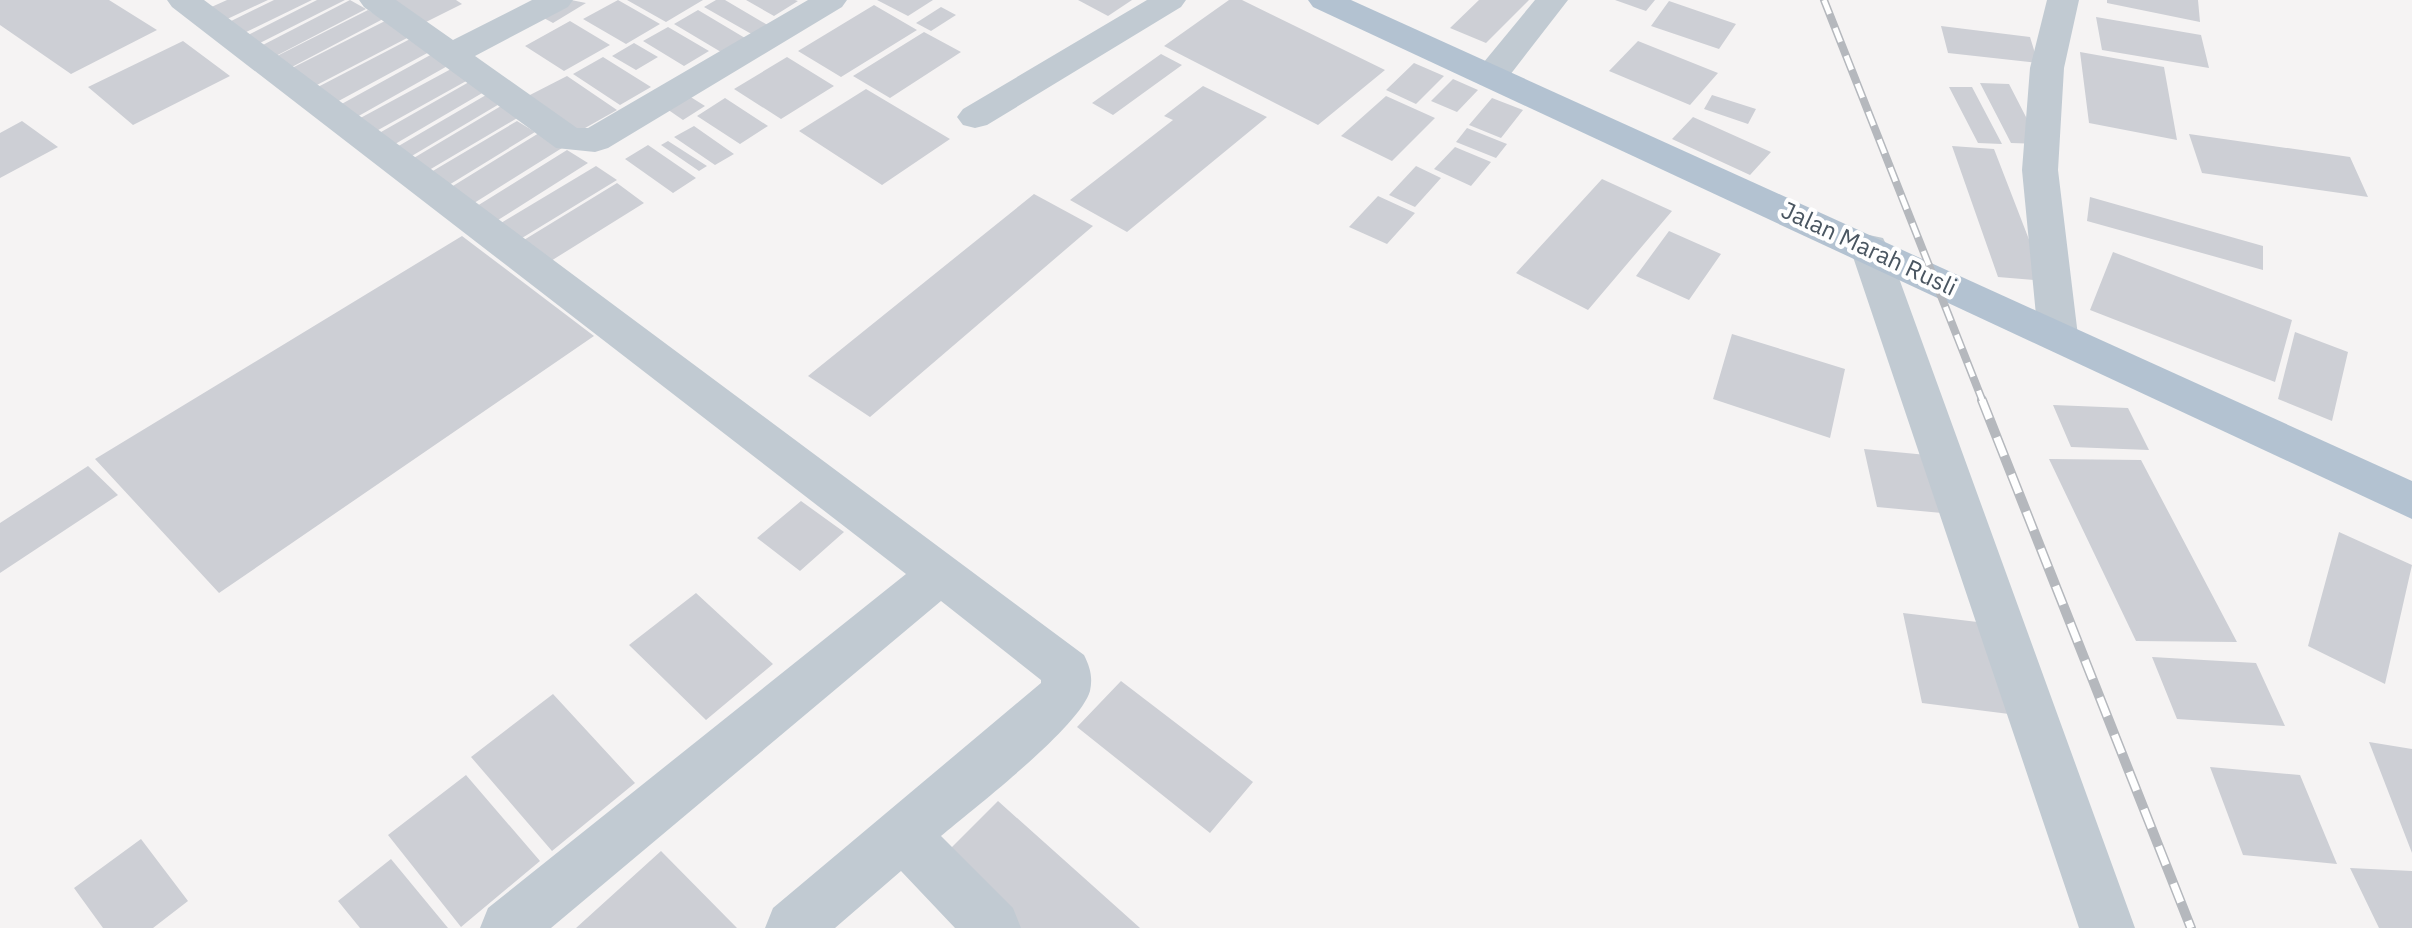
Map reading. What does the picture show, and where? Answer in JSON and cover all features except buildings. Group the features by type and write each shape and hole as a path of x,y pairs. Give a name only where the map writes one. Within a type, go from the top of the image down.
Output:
{"main road":[{"name":"Jalan Marah Rusli","path":"1324,0 1869,248 2412,501"}],"street":[{"path":"183,0 1067,671 1065,690 1054,706 793,928"},
{"path":"375,0 569,140 584,142 595,140 831,0"},
{"path":"440,45 501,0"},
{"path":"440,45 557,0"},
{"path":"975,117 1170,0"},
{"path":"1491,76 1552,0"},
{"path":"2058,336 2040,170 2047,68 2063,0"},
{"path":"1869,248 2107,928"},
{"path":"508,928 940,574"},
{"path":"903,834 993,928"}],"railway":[{"path":"1824,0 1983,402"},
{"path":"1982,400 2191,928"}]}
